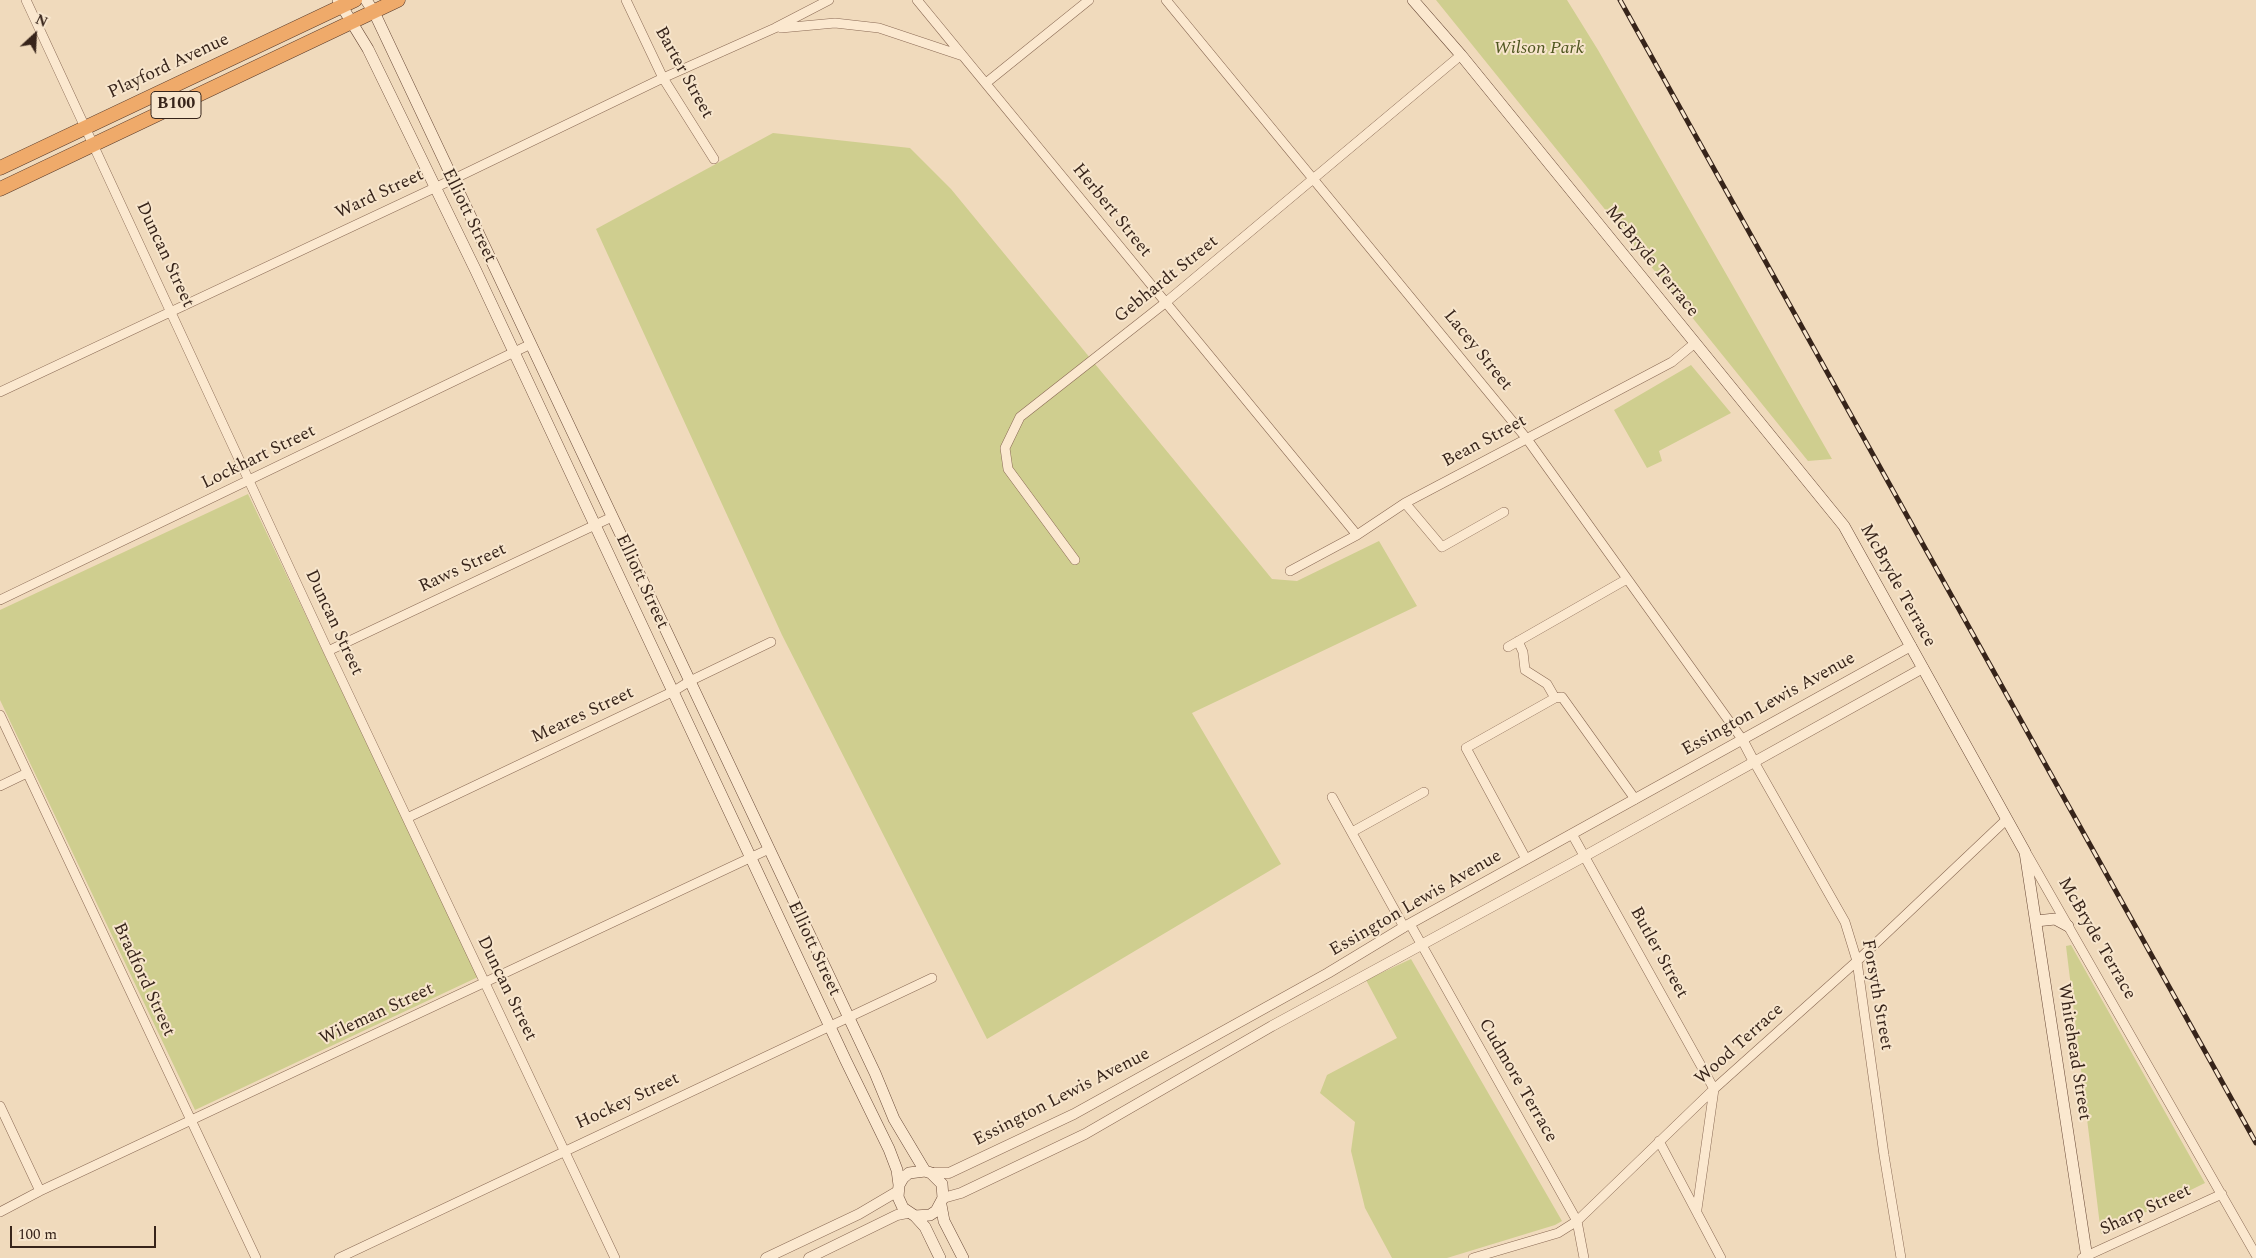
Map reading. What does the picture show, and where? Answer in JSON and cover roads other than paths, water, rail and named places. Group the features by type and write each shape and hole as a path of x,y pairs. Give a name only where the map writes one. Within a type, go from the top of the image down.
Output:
{"highway":[{"name":"Playford Avenue","path":"0,190 352,22 370,6 398,0"},
{"name":"Playford Avenue","path":"0,168 216,66 345,2"},
{"path":"216,66 223,83"}],"main road":[{"name":"McBryde Terrace","path":"1413,0 1844,526 2025,852"},
{"name":"Elliott Street","path":"345,2 352,22 435,187 829,1026 889,1149 897,1170 898,1188"},
{"name":"Elliott Street","path":"370,6 848,1016 894,1119 928,1172"},
{"name":"Whitehead Street","path":"2025,852 2085,1257"},
{"path":"2036,921 2055,919 2068,926"},
{"path":"940,1258 926,1227 899,1203 898,1188 910,1173 928,1172 942,1184 944,1221 963,1258"},
{"path":"911,1214 930,1215 942,1202"}],"street":[{"name":"Duncan Street","path":"26,0 172,311 328,651 615,1258"},
{"name":"Barter Street","path":"626,0 663,78 714,159"},
{"name":"Ward Street","path":"0,392 663,78 775,28 829,0"},
{"name":"Herbert Street","path":"917,0 1357,535"},
{"path":"986,84 1089,0"},
{"name":"Lacey Street","path":"1166,0 1527,438 1742,738"},
{"name":"Ward Street","path":"775,28 835,23 879,28 963,56"},
{"name":"Gebhardt Street","path":"1075,560 1008,469 1005,448 1020,417 1165,303 1460,55"},
{"name":"Bean Street","path":"1290,571 1357,535 1405,503 1672,362 1695,343"},
{"name":"Lockhart Street","path":"0,600 514,354 531,344"},
{"path":"1405,503 1442,547 1504,512"},
{"name":"Raws Street","path":"328,651 612,517"},
{"path":"1508,647 1627,579"},
{"path":"1518,641 1523,652 1527,672 1547,684 1555,698"},
{"name":"Meares Street","path":"407,818 673,692 690,681 771,642"},
{"name":"Essington Lewis Avenue","path":"928,1172 949,1173 1074,1114 1328,973 1407,925 1910,646"},
{"name":"Essington Lewis Avenue","path":"942,1202 1085,1134 1272,1026 1585,856 1754,760 1923,668"},
{"path":"1526,859 1466,748 1555,698 1562,697 1635,799"},
{"name":"Bradford Street","path":"0,715 256,1258"},
{"path":"1742,738 1754,760"},
{"name":"Forsyth Street","path":"1754,760 1844,922 1857,962 1884,1155 1902,1258"},
{"path":"0,786 27,773"},
{"path":"1352,832 1424,792"},
{"name":"Cudmore Terrace","path":"1332,798 1407,925 1421,944 1577,1220 1584,1258"},
{"name":"Wood Terrace","path":"1473,1258 1558,1233 1577,1220 1714,1089 1857,962 2007,820"},
{"name":"Butler Street","path":"1572,834 1714,1089"},
{"name":"Wileman Street","path":"0,1212 40,1190 769,849"},
{"name":"McBryde Terrace","path":"2025,852 2256,1255"},
{"name":"Hockey Street","path":"340,1258 564,1150 932,978"},
{"path":"1697,1209 1714,1089"},
{"path":"0,1106 40,1190"},
{"path":"1660,1141 1721,1258"},
{"path":"766,1258 859,1214 898,1188"},
{"name":"Sharp Street","path":"2085,1257 2222,1194"},
{"path":"809,1258 897,1215 911,1214"}],"railway":[{"path":"1620,0 2256,1143"}],"park label":[{"name":"Wilson Park","path":"1539,49"}]}
